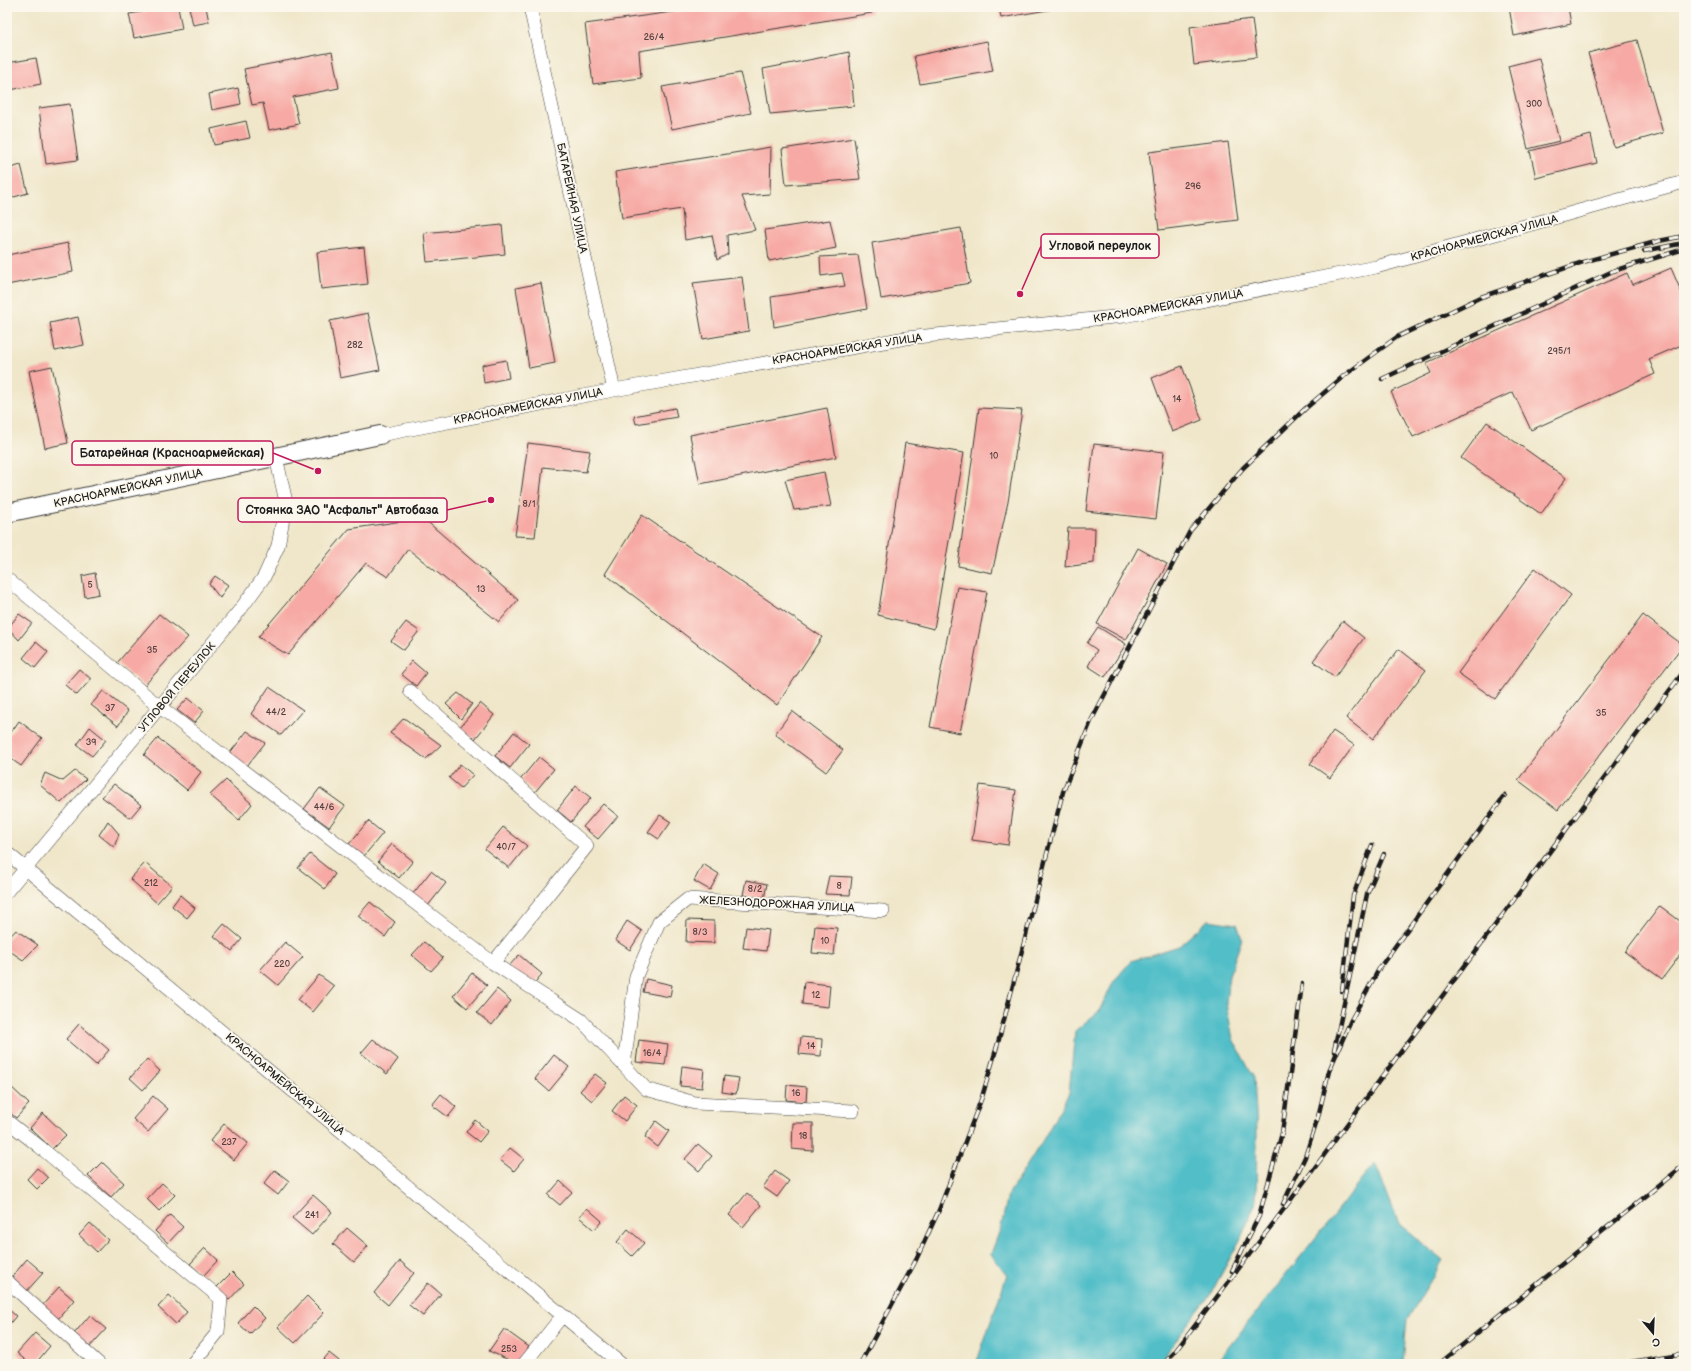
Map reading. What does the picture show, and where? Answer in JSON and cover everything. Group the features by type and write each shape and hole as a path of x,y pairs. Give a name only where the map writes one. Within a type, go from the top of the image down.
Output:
{"street":[{"name":"БАТАРЕЙНАЯ УЛИЦА","path":"530,7 614,390"},
{"name":"КРАСНОАРМЕЙСКАЯ УЛИЦА","path":"7,513 380,435 614,390 906,338 1124,316 1368,269 1684,182"},
{"name":"УГЛОВОЙ ПЕРЕУЛОК","path":"7,891 240,610 264,576 278,546 286,502 276,457"},
{"path":"7,579 160,707 493,963 581,1020 646,1089 695,1103 853,1111"},
{"path":"410,691 587,846 493,963"},
{"name":"КРАСНОАРМЕЙСКАЯ УЛИЦА","path":"7,853 620,1364"},
{"name":"ЖЕЛЕЗНОДОРОЖНАЯ УЛИЦА","path":"624,1065 636,976 660,922 688,899 883,911"},
{"path":"7,1121 40,1147 221,1300 218,1332 192,1364"},
{"path":"7,1281 100,1364"},
{"path":"524,1364 562,1316"}],"water":[{"path":"1208,920 1237,924 1242,939 1229,975 1226,1003 1233,1039 1254,1078 1257,1130 1256,1202 1240,1240 1209,1297 1165,1356 1157,1364 976,1364 1007,1275 991,1254 1001,1227 1008,1195 1043,1140 1069,1093 1075,1031 1099,1011 1114,981 1131,961 1179,946"},
{"path":"1375,1163 1399,1224 1443,1260 1407,1320 1403,1364 1215,1364"}],"building":[{"path":"147,7 178,7 182,29 134,38 129,14 147,11"},
{"path":"189,7 206,7 209,22 193,25"},
{"path":"709,7 871,7 872,13 639,51 641,78 593,84 585,24"},
{"path":"999,7 1059,7 1059,8 1001,18"},
{"path":"1509,7 1568,7 1571,24 1514,36"},
{"path":"1252,19 1257,57 1194,65 1190,27"},
{"path":"1637,40 1663,133 1614,147 1588,53"},
{"path":"987,41 993,71 920,84 914,56"},
{"path":"332,52 339,88 293,97 299,124 269,130 263,103 252,105 244,69"},
{"path":"849,52 854,106 770,114 763,69"},
{"path":"36,58 41,84 10,90 7,63"},
{"path":"1539,58 1559,141 1528,149 1508,66"},
{"path":"740,73 751,113 672,129 662,87"},
{"path":"238,88 241,104 212,110 209,94"},
{"path":"70,104 78,160 46,164 39,108"},
{"path":"246,121 250,138 214,145 211,129"},
{"path":"1591,135 1597,163 1536,178 1530,151"},
{"path":"854,138 860,179 786,185 782,149"},
{"path":"1228,142 1238,220 1159,230 1149,152"},
{"path":"771,147 770,194 742,196 755,230 727,235 728,254 717,260 712,235 685,240 682,209 622,218 615,172"},
{"path":"21,165 28,193 7,199 7,169"},
{"path":"830,220 836,248 769,261 765,230"},
{"path":"502,225 505,254 427,262 424,233"},
{"path":"961,228 970,283 881,299 872,243"},
{"path":"68,243 73,272 7,285 7,255"},
{"path":"364,247 368,284 321,289 317,252"},
{"path":"858,255 867,309 774,327 771,297 845,286 842,273 821,276 820,257"},
{"path":"1671,268 1684,298 1684,344 1649,359 1655,374 1531,430 1513,392 1413,437 1391,392 1431,373 1426,363 1627,273 1632,285"},
{"path":"742,277 749,331 703,339 693,283"},
{"path":"541,283 555,363 529,368 516,288"},
{"path":"368,313 380,370 340,378 330,321"},
{"path":"78,317 84,345 55,351 50,323"},
{"path":"506,360 509,378 484,383 482,365"},
{"path":"52,366 68,443 45,448 29,371"},
{"path":"1182,366 1202,420 1172,432 1152,378"},
{"path":"675,408 677,417 636,424 634,416"},
{"path":"827,408 836,457 700,484 690,435"},
{"path":"979,408 1022,410 1008,502 992,573 958,566"},
{"path":"1487,422 1566,478 1541,514 1461,458"},
{"path":"528,443 590,451 586,472 543,467 535,537 515,536"},
{"path":"905,443 964,453 934,629 878,615"},
{"path":"1094,444 1164,452 1156,519 1086,511"},
{"path":"824,472 831,506 794,510 785,480"},
{"path":"642,515 822,637 777,705 605,574"},
{"path":"423,518 518,600 499,622 408,549 388,577 366,563 288,655 258,637 349,529"},
{"path":"1068,528 1095,528 1094,563 1065,567"},
{"path":"1138,548 1167,564 1126,640 1097,624"},
{"path":"1535,568 1571,595 1495,699 1458,673"},
{"path":"95,573 99,594 85,597 82,576"},
{"path":"215,576 228,585 220,598 209,584"},
{"path":"957,587 987,592 960,733 930,727"},
{"path":"19,614 32,623 19,640 8,628"},
{"path":"159,614 188,637 144,686 117,663"},
{"path":"1643,615 1683,645 1558,810 1518,780"},
{"path":"1343,621 1364,638 1335,677 1313,661"},
{"path":"406,622 419,631 404,650 391,641"},
{"path":"1098,627 1126,644 1105,677 1088,666 1097,650 1087,643"},
{"path":"36,642 48,652 35,668 23,658"},
{"path":"1399,649 1426,670 1373,739 1346,718"},
{"path":"412,661 426,673 416,686 401,674"},
{"path":"79,669 91,679 77,695 65,685"},
{"path":"269,687 303,710 281,735 251,714"},
{"path":"103,691 128,711 118,726 91,705"},
{"path":"458,693 472,704 461,719 446,704"},
{"path":"188,698 204,711 194,723 177,710"},
{"path":"480,703 494,715 475,739 460,727"},
{"path":"792,711 843,750 826,772 775,734"},
{"path":"404,718 441,745 426,759 390,733"},
{"path":"19,721 42,738 21,766 7,756 7,738"},
{"path":"90,727 106,740 92,756 77,745"},
{"path":"247,731 265,743 246,767 229,754"},
{"path":"1333,731 1354,745 1330,778 1310,764"},
{"path":"514,732 529,744 510,768 495,756"},
{"path":"158,738 201,772 187,790 144,755"},
{"path":"539,757 554,769 535,792 520,780"},
{"path":"460,764 473,775 461,788 449,778"},
{"path":"75,771 86,779 61,803 40,785 45,773 63,781"},
{"path":"226,780 252,804 239,820 210,795"},
{"path":"114,784 141,805 130,818 102,797"},
{"path":"980,785 1016,790 1008,845 972,840"},
{"path":"576,786 591,798 571,822 557,810"},
{"path":"320,788 345,806 329,827 304,809"},
{"path":"603,804 618,816 598,839 583,827"},
{"path":"660,815 671,822 659,839 648,832"},
{"path":"108,821 119,834 114,847 99,835"},
{"path":"368,821 383,833 364,856 349,844"},
{"path":"503,827 527,846 509,868 485,849"},
{"path":"392,844 413,861 399,878 378,861"},
{"path":"310,854 335,874 325,889 298,868"},
{"path":"145,863 172,886 157,903 130,879"},
{"path":"703,864 719,874 710,890 694,881"},
{"path":"431,871 446,883 427,907 412,895"},
{"path":"829,876 852,877 850,895 825,894"},
{"path":"746,880 767,884 764,899 743,895"},
{"path":"180,895 195,908 187,918 172,906"},
{"path":"370,902 395,922 385,937 358,916"},
{"path":"1660,906 1684,924 1684,950 1662,979 1625,952"},
{"path":"687,920 714,921 714,943 686,942"},
{"path":"627,921 642,931 630,950 615,940"},
{"path":"224,924 242,939 232,951 214,936"},
{"path":"815,926 837,928 834,955 812,953"},
{"path":"746,927 769,930 766,951 743,948"},
{"path":"16,930 38,945 23,960 7,949 7,940"},
{"path":"285,942 303,957 278,985 260,970"},
{"path":"424,942 443,958 431,971 412,955"},
{"path":"519,955 542,974 531,987 508,967"},
{"path":"472,973 487,985 467,1008 453,996"},
{"path":"319,975 334,986 313,1012 298,1000"},
{"path":"646,979 672,985 670,997 643,992"},
{"path":"804,982 830,985 828,1007 802,1004"},
{"path":"497,989 511,1001 492,1025 477,1013"},
{"path":"79,1024 109,1050 96,1065 66,1039"},
{"path":"801,1037 822,1039 821,1056 799,1054"},
{"path":"373,1039 398,1059 387,1074 361,1053"},
{"path":"639,1040 668,1044 665,1065 636,1062"},
{"path":"554,1055 569,1067 549,1091 535,1079"},
{"path":"147,1059 160,1071 143,1090 130,1078"},
{"path":"682,1066 704,1069 702,1088 680,1086"},
{"path":"595,1074 607,1083 592,1101 580,1091"},
{"path":"724,1076 739,1078 736,1094 722,1092"},
{"path":"7,1083 29,1104 16,1118 7,1110"},
{"path":"787,1085 807,1087 806,1102 786,1100"},
{"path":"441,1094 456,1107 448,1117 432,1105"},
{"path":"624,1095 637,1105 625,1121 612,1111"},
{"path":"153,1096 168,1109 148,1132 133,1119"},
{"path":"43,1113 66,1135 52,1149 30,1128"},
{"path":"475,1120 488,1131 479,1142 466,1132"},
{"path":"656,1121 669,1131 658,1147 645,1137"},
{"path":"793,1123 813,1123 813,1151 792,1149"},
{"path":"224,1124 248,1143 234,1160 210,1141"},
{"path":"698,1144 712,1156 699,1171 685,1159"},
{"path":"510,1148 524,1159 514,1171 500,1160"},
{"path":"102,1162 124,1183 111,1197 88,1176"},
{"path":"37,1168 48,1178 37,1189 27,1179"},
{"path":"275,1170 289,1181 278,1195 264,1184"},
{"path":"775,1171 789,1181 777,1197 763,1187"},
{"path":"560,1181 572,1192 560,1205 548,1195"},
{"path":"162,1183 175,1195 159,1211 147,1199"},
{"path":"747,1193 761,1205 743,1227 729,1215"},
{"path":"313,1195 332,1212 312,1235 292,1218"},
{"path":"587,1208 602,1221 594,1230 579,1217"},
{"path":"170,1215 183,1227 168,1243 155,1231"},
{"path":"90,1223 108,1240 97,1252 79,1235"},
{"path":"347,1228 368,1246 354,1262 333,1244"},
{"path":"628,1229 644,1243 632,1256 617,1242"},
{"path":"205,1248 218,1260 203,1276 190,1264"},
{"path":"27,1259 43,1273 25,1293 10,1279"},
{"path":"400,1261 414,1273 388,1305 374,1293"},
{"path":"232,1272 244,1284 229,1300 216,1288"},
{"path":"428,1283 441,1294 423,1316 409,1305"},
{"path":"59,1287 74,1300 57,1320 41,1307"},
{"path":"169,1295 187,1312 176,1324 158,1307"},
{"path":"307,1296 324,1313 295,1343 278,1327"},
{"path":"253,1306 265,1318 250,1334 238,1323"},
{"path":"7,1308 16,1316 7,1327"},
{"path":"90,1315 106,1329 88,1349 73,1335"},
{"path":"504,1329 529,1347 517,1364 489,1351"},
{"path":"35,1333 50,1346 35,1364 30,1364 17,1353"},
{"path":"329,1353 343,1364 320,1364"}],"railway":[{"path":"860,1364 915,1262 939,1210 982,1097 998,1043 1063,792 1091,721 1190,531 1243,468 1306,408 1345,375 1397,337 1481,297 1583,262 1659,241 1684,236"},
{"path":"1644,251 1684,243"},
{"path":"1382,379 1613,271 1684,249"},
{"path":"1163,1364 1174,1353 1275,1221 1684,671"},
{"path":"1283,1204 1305,1157 1318,1117 1329,1071 1351,1020 1380,967 1505,795"},
{"path":"1342,991 1353,896 1372,845"},
{"path":"1334,1051 1367,894 1384,854"},
{"path":"1232,1271 1259,1216 1282,1133 1302,984"},
{"path":"1439,1364 1684,1165"},
{"path":"1620,1364 1684,1353"}],"place":[{"name":"Угловой переулок","path":"1020,294"},
{"name":"Батарейная (Красноармейская)","path":"318,471"},
{"name":"Стоянка ЗАО \"Асфальт\" Автобаза","path":"491,500"}]}
